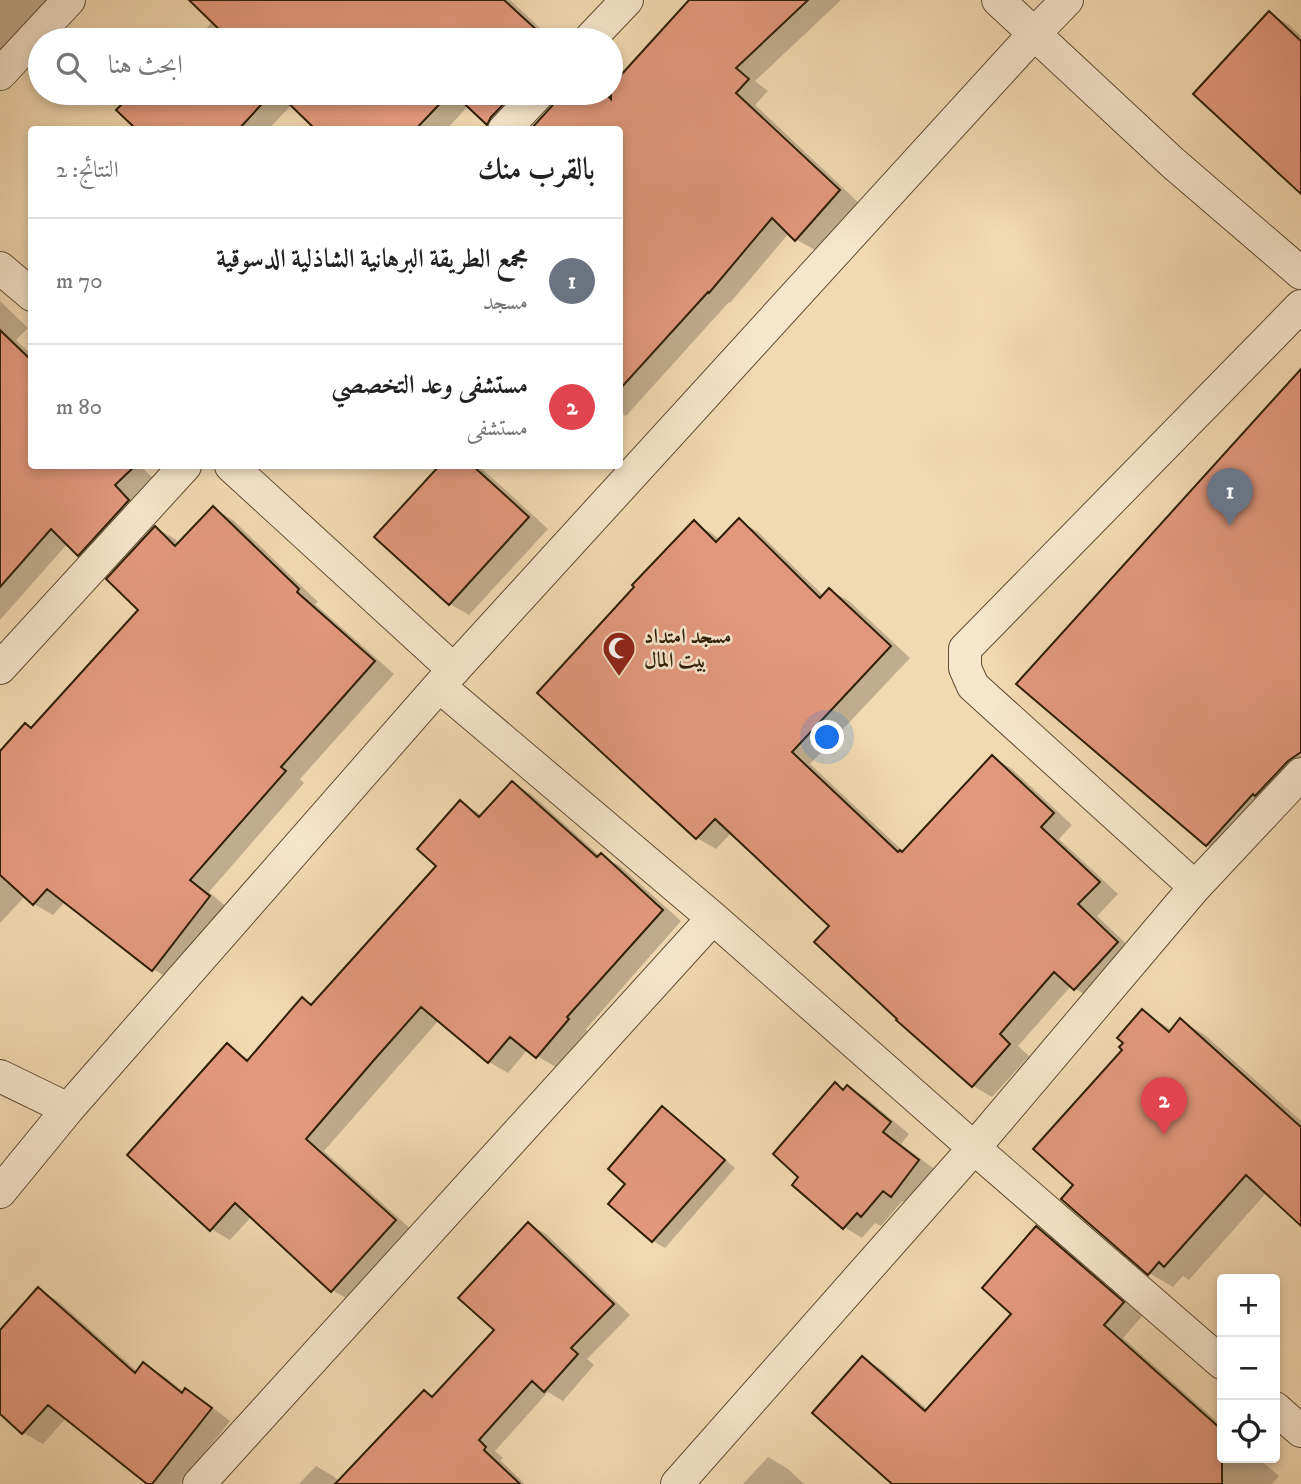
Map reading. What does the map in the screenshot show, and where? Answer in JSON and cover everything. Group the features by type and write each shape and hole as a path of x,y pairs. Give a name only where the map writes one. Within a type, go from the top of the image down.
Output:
{"street":[{"path":"43,28 69,0"},
{"path":"600,28 627,0"},
{"path":"998,0 1173,163 1301,273"},
{"path":"0,1192 68,1109 446,678 1067,0"},
{"path":"0,74 28,44"},
{"path":"508,126 528,105"},
{"path":"0,268 28,292"},
{"path":"1195,887 973,686 965,668 965,649 1301,306"},
{"path":"0,668 182,469"},
{"path":"234,469 446,678 713,918 1217,1359"},
{"path":"677,1484 974,1148 1195,887 1301,775"},
{"path":"199,1484 713,918"},
{"path":"0,1076 68,1109"},
{"path":"1280,1412 1301,1431"}],"building":[{"path":"189,0 504,0 535,28 218,28"},
{"path":"689,0 808,0 736,68 749,79 736,93 840,190 795,241 772,218 709,293 623,386 623,126 534,126 553,105 623,105 623,73"},
{"path":"1269,11 1301,41 1301,194 1193,94"},
{"path":"121,105 261,105 242,126 133,126 116,110"},
{"path":"290,105 439,105 419,126 312,126"},
{"path":"466,105 502,105 487,125"},
{"path":"0,330 28,357 28,469 132,469 115,485 129,500 78,556 51,529 0,587"},
{"path":"1301,369 1301,752 1288,761 1255,796 1253,794 1206,846 1016,684"},
{"path":"436,469 476,469 529,517 449,605 374,537"},
{"path":"213,506 299,589 297,592 375,661 281,767 286,771 190,880 210,896 152,971 47,889 33,905 0,875 0,751 25,723 31,728 138,610 106,579 155,526 175,546"},
{"path":"739,518 820,598 829,588 891,646 792,752 898,852 902,852 992,755 1054,813 1041,827 1100,882 1078,904 1118,942 1074,990 1054,972 1000,1034 1010,1044 972,1087 814,942 829,926 715,819 696,839 537,693 634,587 632,585 694,520 716,542"},
{"path":"512,781 597,857 601,853 663,910 567,1017 569,1019 536,1058 510,1037 488,1063 421,1007 374,1060 306,1139 396,1220 331,1292 235,1203 210,1231 127,1155 227,1043 247,1061 302,997 311,1005 436,866 417,849 460,800 479,817"},
{"path":"1142,1009 1169,1032 1180,1018 1301,1127 1301,1226 1246,1175 1164,1267 1159,1262 1148,1275 1061,1199 1073,1185 1033,1149 1122,1050 1119,1047 1123,1043 1117,1038"},
{"path":"835,1082 843,1090 847,1085 891,1122 883,1132 919,1160 891,1197 883,1191 861,1217 857,1213 843,1229 792,1185 798,1177 773,1154"},
{"path":"662,1106 725,1160 652,1242 608,1204 625,1184 608,1169"},
{"path":"528,1222 614,1304 571,1348 578,1354 544,1392 532,1381 479,1440 486,1447 484,1450 520,1484 335,1484 424,1390 432,1397 494,1330 458,1298"},
{"path":"1036,1226 1124,1302 1104,1325 1217,1426 1217,1463 1222,1463 1222,1484 892,1484 812,1413 862,1356 925,1411 1011,1314 982,1288"},
{"path":"38,1287 135,1373 143,1362 182,1393 185,1388 212,1408 152,1484 147,1484 48,1405 22,1434 0,1414 0,1330"}],"place":[{"name":"مجمع الطريقة البرهانية الشاذلية الدسوقية","path":"1230,526"},
{"name":"مسجد امتداد بيت المال","path":"619,678"},
{"name":"مستشفى وعد التخصصي","path":"1164,1135"}]}
